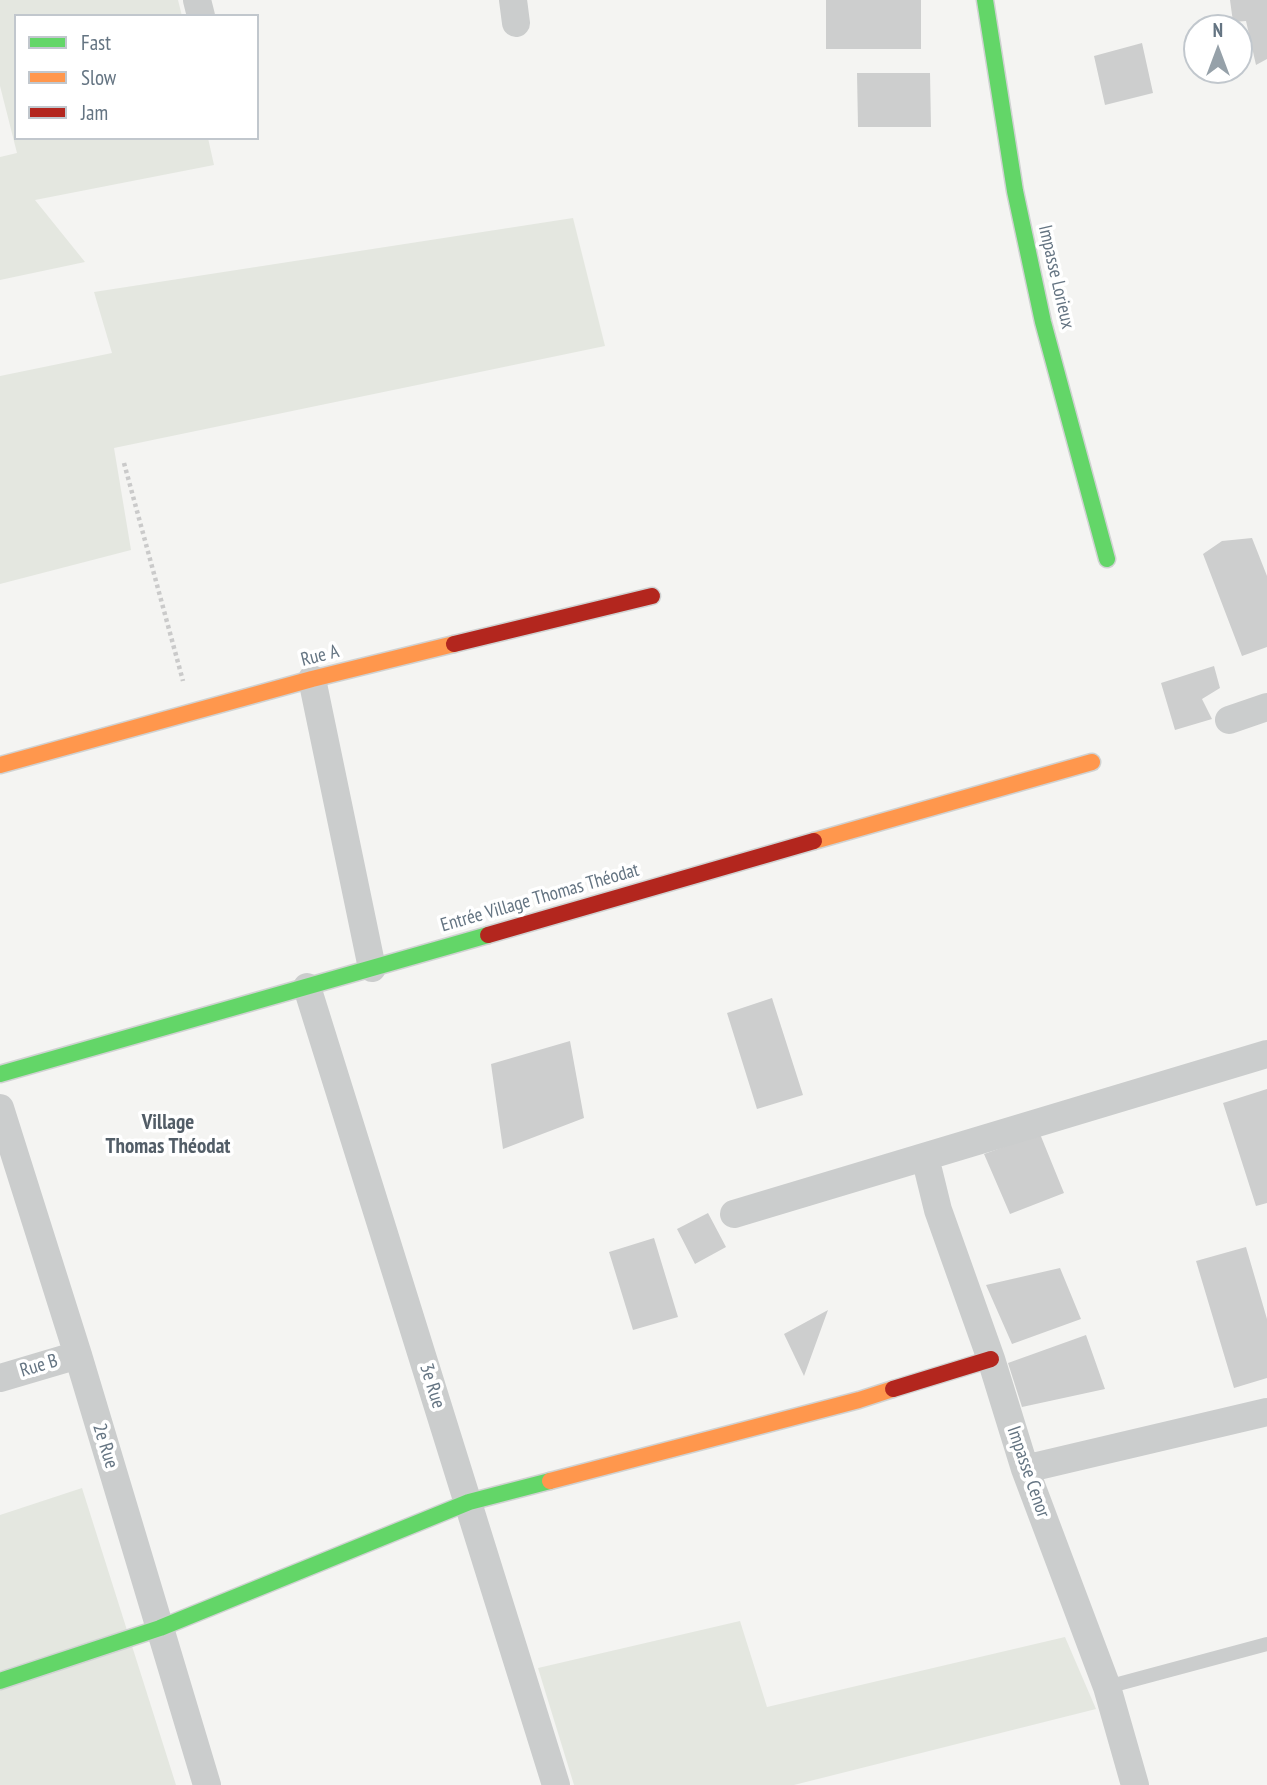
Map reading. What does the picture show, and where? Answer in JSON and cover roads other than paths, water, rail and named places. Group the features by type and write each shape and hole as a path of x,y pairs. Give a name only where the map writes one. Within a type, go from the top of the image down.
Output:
{"street":[{"name":"Impasse Lorieux","path":"985,0 1015,191 1044,322 1107,559"},
{"name":"Rue A","path":"0,765 312,679 652,597"},
{"path":"312,679 372,968"},
{"path":"1229,720 1267,707"},
{"name":"Entrée Village Thomas Théodat","path":"0,1074 1092,762"},
{"name":"3e Rue","path":"307,987 556,1785"},
{"path":"734,1214 1267,1054"},
{"name":"2e Rue","path":"0,1108 78,1355 207,1785"},
{"name":"Impasse Cenor","path":"925,1157 938,1210 1025,1469 1107,1687 1135,1785"},
{"name":"Rue B","path":"0,1378 78,1355"},
{"path":"0,1681 160,1628 469,1502 859,1400 990,1359"},
{"path":"1025,1469 1267,1412"}],"lane":[{"path":"1107,1687 1267,1644"}],"district":[{"name":"Village Thomas Théodat","path":"168,1135"}]}
